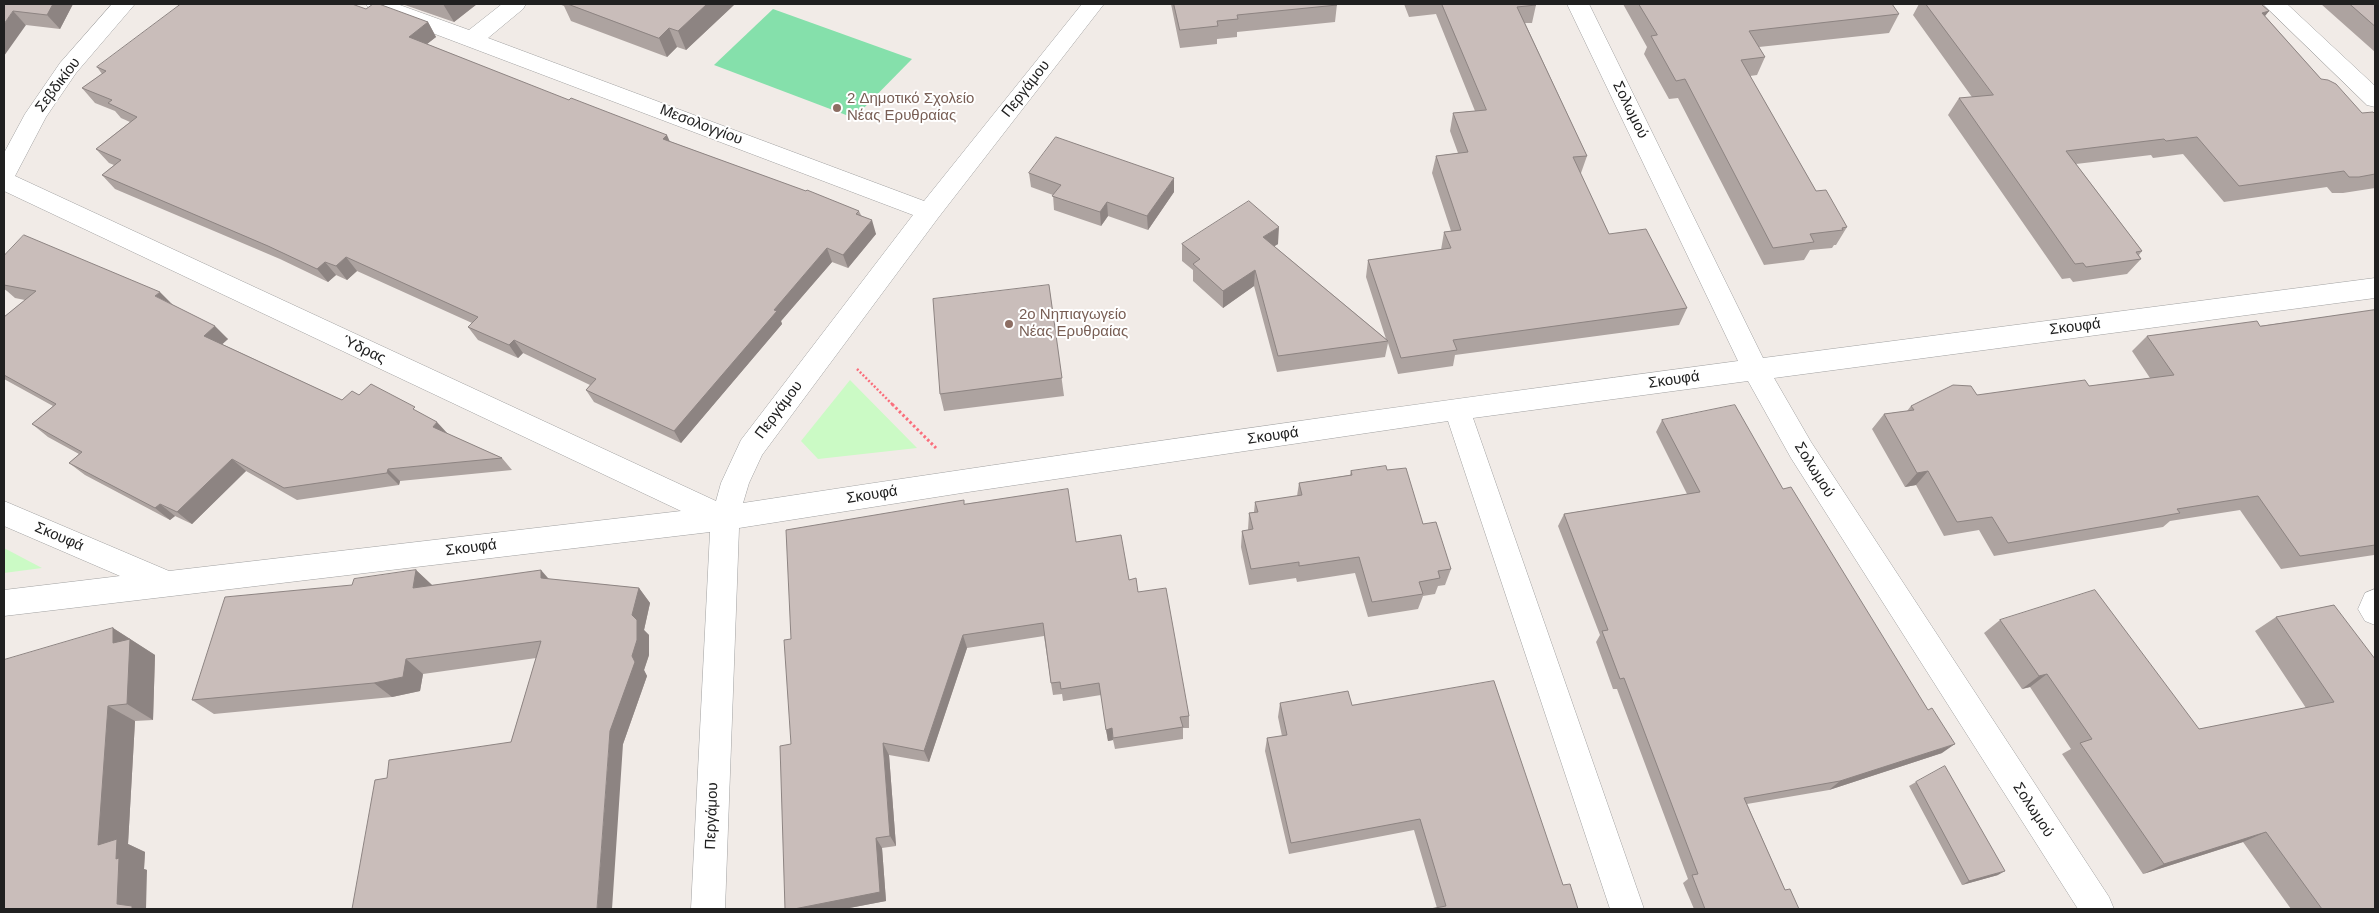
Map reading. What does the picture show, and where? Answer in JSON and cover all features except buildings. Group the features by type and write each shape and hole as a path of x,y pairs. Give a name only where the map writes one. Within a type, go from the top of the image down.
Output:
{"street":[{"name":"Σεβδικίου","path":"4,175 36,114 68,68 124,4"},
{"name":"Μεσολογγίου","path":"377,4 929,212"},
{"path":"472,39 514,4"},
{"name":"Περγάμου","path":"708,909 725,518 735,483 751,448 830,342 929,212 1093,4"},
{"name":"Σολωμού","path":"1578,4 1755,369 1801,450 2097,909"},
{"path":"2274,4 2375,99"},
{"name":"Ύδρας","path":"4,180 725,518"},
{"name":"Σκουφά","path":"4,603 725,518 968,480 1457,409 2375,288"},
{"path":"1457,409 1627,909"},
{"name":"Σκουφά","path":"4,513 170,584"},
{"path":"2375,602 2373,609 2375,612"}],"path":[{"path":"830,342 968,480"}],"green space":[{"path":"773,9 912,59 854,118 714,65"},
{"path":"850,380 917,448 818,459 801,441"},
{"path":"4,548 42,568 4,573"}],"place":[{"name":"2 Δημοτικό Σχολείο Νέας Ερυθραίας","path":"837,108"},
{"name":"2ο Νηπιαγωγείο Νέας Ερυθραίας","path":"1009,324"}]}
